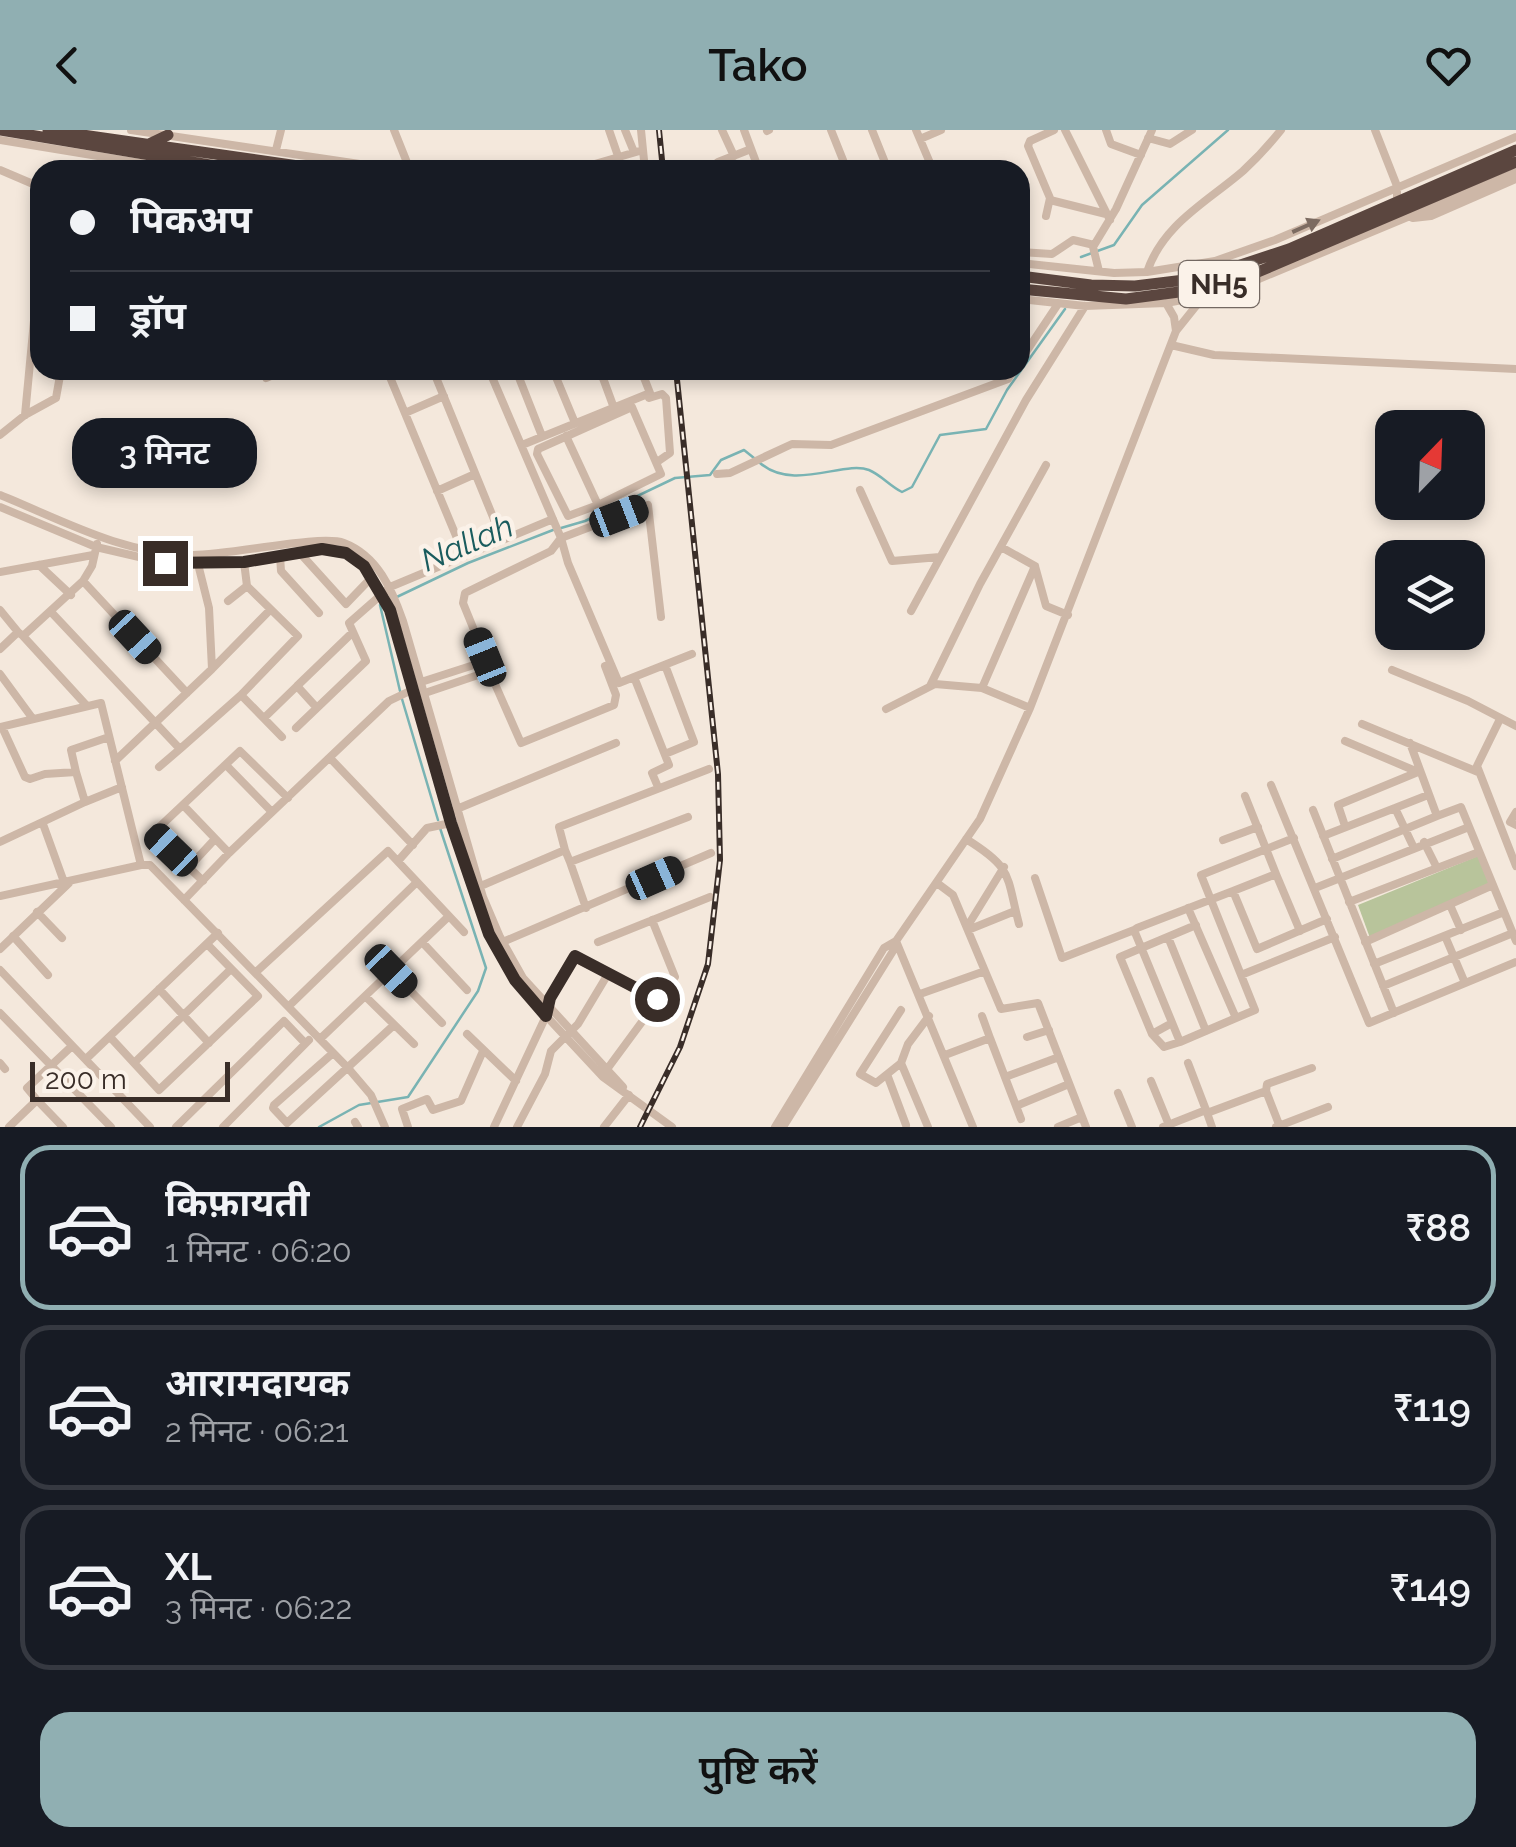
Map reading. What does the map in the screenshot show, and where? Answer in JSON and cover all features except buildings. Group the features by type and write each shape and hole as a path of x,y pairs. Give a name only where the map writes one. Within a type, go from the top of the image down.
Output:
{"highway":[{"path":"0,130 88,146 202,152 219,160"},
{"path":"48,130 257,160"},
{"path":"147,145 168,135"},
{"path":"68,151 88,146"},
{"name":"NH5","path":"1030,290 1126,299 1176,293 1246,277 1516,150"},
{"name":"NH5","path":"1400,203 1516,162"},
{"name":"NH5","path":"1030,277 1091,286 1135,286 1201,278 1346,228"}],"street":[{"path":"131,130 168,135 202,152 276,150 338,160"},
{"path":"198,130 202,152"},
{"path":"276,150 280,130"},
{"path":"394,130 406,160"},
{"path":"609,130 618,156"},
{"path":"625,130 641,160"},
{"path":"638,151 641,130"},
{"path":"722,130 734,156"},
{"path":"744,130 755,160"},
{"path":"831,130 842,160"},
{"path":"872,130 884,160"},
{"path":"929,160 918,134 941,130"},
{"path":"1021,130 1050,200 1046,216"},
{"path":"1028,146 1030,141 1054,130"},
{"path":"1065,130 1108,217"},
{"path":"1106,130 1111,144 1142,155"},
{"path":"1098,266 1094,246 1150,134 1170,144 1192,130"},
{"path":"1147,272 1153,253 1179,222 1241,172 1281,130"},
{"path":"1375,130 1400,203 1430,216 1516,180"},
{"path":"1030,300 1085,306 1166,303 1254,281 1516,137"},
{"path":"0,140 122,160"},
{"path":"723,160 751,148"},
{"path":"605,160 638,151"},
{"path":"0,170 30,183"},
{"path":"1030,264 1147,272 1230,256 1516,172"},
{"path":"1050,200 1108,217"},
{"path":"1030,253 1052,254 1072,240 1094,246"},
{"path":"783,1127 896,941 980,818 1068,615 1176,331 1204,296"},
{"path":"1166,303 1174,316 1176,331"},
{"path":"1030,346 1058,304"},
{"path":"910,612 1026,400 1085,306"},
{"path":"1171,345 1214,355 1516,369"},
{"path":"25,414 30,362"},
{"path":"0,435 25,414 56,398 60,380"},
{"path":"390,380 464,555"},
{"path":"437,380 502,539"},
{"path":"493,380 619,683 692,654"},
{"path":"520,380 542,436"},
{"path":"557,380 575,423"},
{"path":"604,380 614,408"},
{"path":"522,445 650,393 645,380"},
{"path":"717,474 730,474 792,444 831,444 1005,380"},
{"path":"632,407 661,474 568,516 549,480 538,449 656,394 666,398 670,454 657,462"},
{"path":"405,414 444,396"},
{"path":"566,436 598,505"},
{"path":"930,686 1046,465"},
{"path":"437,490 475,474"},
{"path":"538,484 549,480"},
{"path":"860,490 892,561 940,557"},
{"path":"0,495 100,537 197,559 244,562 322,549 346,553 364,566 389,597"},
{"path":"605,666 616,695 614,705 520,743 482,660 462,603 466,593 551,551 560,538 648,505 660,617"},
{"path":"0,506 95,551 165,563 334,540 360,552 389,597 476,888"},
{"path":"296,728 366,661 349,624 464,555 553,519"},
{"path":"0,649 71,595 92,566 100,537"},
{"path":"1001,547 1035,566 1046,606 1068,615"},
{"path":"0,572 95,551"},
{"path":"300,552 346,604 372,577"},
{"path":"280,556 281,571 320,613"},
{"path":"197,559 209,608 212,670"},
{"path":"159,767 241,695 298,636 247,586 244,562"},
{"path":"39,565 71,595"},
{"path":"982,688 1035,566"},
{"path":"83,581 187,693"},
{"path":"228,601 247,586"},
{"path":"0,610 87,706"},
{"path":"115,761 270,610"},
{"path":"52,613 180,749"},
{"path":"264,718 353,632"},
{"path":"184,900 229,852 398,694 488,674 498,669 498,660 482,660 416,689"},
{"path":"664,754 694,742 665,665"},
{"path":"1392,670 1468,701 1516,726"},
{"path":"0,674 33,719"},
{"path":"634,677 669,765 652,773 658,787"},
{"path":"886,709 935,684 982,688 1030,708"},
{"path":"297,686 316,708"},
{"path":"241,695 282,737"},
{"path":"76,772 24,777 1,727 100,702 141,864"},
{"path":"1500,718 1479,757 1478,772 1516,866"},
{"path":"1362,724 1478,772"},
{"path":"85,802 71,750 109,736"},
{"path":"1345,741 1418,772"},
{"path":"452,811 616,743"},
{"path":"1410,744 1437,816"},
{"path":"134,837 153,833 243,752 288,798"},
{"path":"330,758 413,844"},
{"path":"226,765 272,812"},
{"path":"586,908 558,827 709,769"},
{"path":"1345,826 1338,805 1418,772"},
{"path":"1271,785 1370,1023 1516,962"},
{"path":"0,842 122,787"},
{"path":"1323,836 1428,795"},
{"path":"1245,796 1300,931"},
{"path":"182,805 229,852"},
{"path":"1395,808 1414,846"},
{"path":"1332,859 1461,808 1514,937 1454,956 1383,986"},
{"path":"1313,810 1394,1013"},
{"path":"452,811 451,823 476,888 521,989 605,1073 672,1127"},
{"path":"1516,812 1510,822 1516,825"},
{"path":"570,862 688,817"},
{"path":"398,861 427,828 451,823"},
{"path":"44,824 68,881"},
{"path":"1223,840 1258,827"},
{"path":"1315,888 1469,827"},
{"path":"153,833 203,881"},
{"path":"189,867 216,838"},
{"path":"1196,925 1120,957 1152,1034 1164,1047 1255,1010 1201,875 1294,838"},
{"path":"966,839 1004,867 1019,924"},
{"path":"1424,842 1437,868"},
{"path":"476,888 565,850"},
{"path":"256,972 388,851 464,932"},
{"path":"1349,902 1479,852"},
{"path":"498,944 711,853"},
{"path":"0,896 141,864 150,866 348,1068 372,1095 385,1127"},
{"path":"968,929 1004,867"},
{"path":"1035,878 1062,958 1276,874"},
{"path":"0,949 68,881"},
{"path":"176,1127 284,1022 292,1009 417,882"},
{"path":"937,884 953,895 1001,1009 1038,1003 1086,1127"},
{"path":"1365,942 1493,885"},
{"path":"1232,891 1264,966"},
{"path":"598,942 710,897"},
{"path":"1450,905 1461,930"},
{"path":"1188,908 1236,1018"},
{"path":"968,929 1016,911"},
{"path":"37,912 62,938"},
{"path":"1374,964 1504,912"},
{"path":"223,1127 305,1043 365,996 449,916"},
{"path":"1166,917 1206,1031"},
{"path":"1257,949 1328,919"},
{"path":"605,1073 657,999 663,997 675,974 652,920"},
{"path":"1416,922 1424,944"},
{"path":"1134,930 1180,1042"},
{"path":"86,1059 218,934"},
{"path":"13,936 48,975"},
{"path":"1446,936 1466,983"},
{"path":"1241,975 1335,937"},
{"path":"896,941 973,1127"},
{"path":"775,1127 884,948 896,941"},
{"path":"422,942 467,990"},
{"path":"110,1037 159,1090 258,996 207,944"},
{"path":"498,944 568,1035"},
{"path":"494,1127 546,1016 547,1004 575,956 657,999"},
{"path":"134,1063 232,969"},
{"path":"391,971 442,1023"},
{"path":"920,994 985,971"},
{"path":"517,1127 545,1074 550,1051 568,1035 608,974"},
{"path":"2,976 150,1127"},
{"path":"160,989 209,1042"},
{"path":"365,996 414,1044"},
{"path":"901,1010 860,1074 876,1084 901,1063 908,1044 928,1016"},
{"path":"0,1013 111,1127"},
{"path":"982,1016 1021,1119"},
{"path":"284,1022 305,1043"},
{"path":"1152,1034 1172,1022"},
{"path":"333,1052 274,1105 284,1121 287,1123 394,1025"},
{"path":"1027,1037 1049,1030"},
{"path":"467,1034 516,1081"},
{"path":"944,1055 990,1038"},
{"path":"62,1127 27,1088 72,1046"},
{"path":"379,1113 427,1100 433,1110 461,1101 482,1052"},
{"path":"1005,1077 1059,1057"},
{"path":"901,1063 928,1127"},
{"path":"1188,1063 1212,1127"},
{"path":"1312,1068 1267,1084 1279,1127 1328,1108"},
{"path":"888,1077 903,1126 924,1117"},
{"path":"1151,1080 1166,1126 1266,1091"},
{"path":"1016,1106 1069,1084"},
{"path":"604,1127 628,1094"},
{"path":"1118,1094 1132,1127"},
{"path":"12,1126 37,1100"},
{"path":"402,1109 408,1127"},
{"path":"791,1112 797,1127"},
{"path":"1058,1127 1082,1117"}],"green space":[{"path":"1478,856 1490,884 1370,938 1358,905"}],"waterway":[{"name":"Nallah","path":"1081,257 1114,245 1142,205 1228,130"},
{"name":"Nallah","path":"1030,358 1065,309"},
{"name":"Nallah","path":"760,463 788,475 869,470 902,492 912,487 940,435 986,429 1014,380"},
{"name":"Nallah","path":"561,528 585,521 675,478 710,475 721,460 744,450 754,458"},
{"name":"Nallah","path":"400,691 380,605 468,563 553,530"},
{"name":"Nallah","path":"402,699 438,820"},
{"name":"Nallah","path":"319,1127 359,1105 408,1097 478,991 486,968 440,828"}],"railway":[{"path":"659,130 662,160"},
{"path":"640,1127 680,1047 708,964 720,860 718,774 677,380"}],"route":[{"path":"165,563 244,562 322,549 355,558 378,586 390,610 472,890 494,946 521,989 546,1016 550,998 575,956 657,999"}]}
